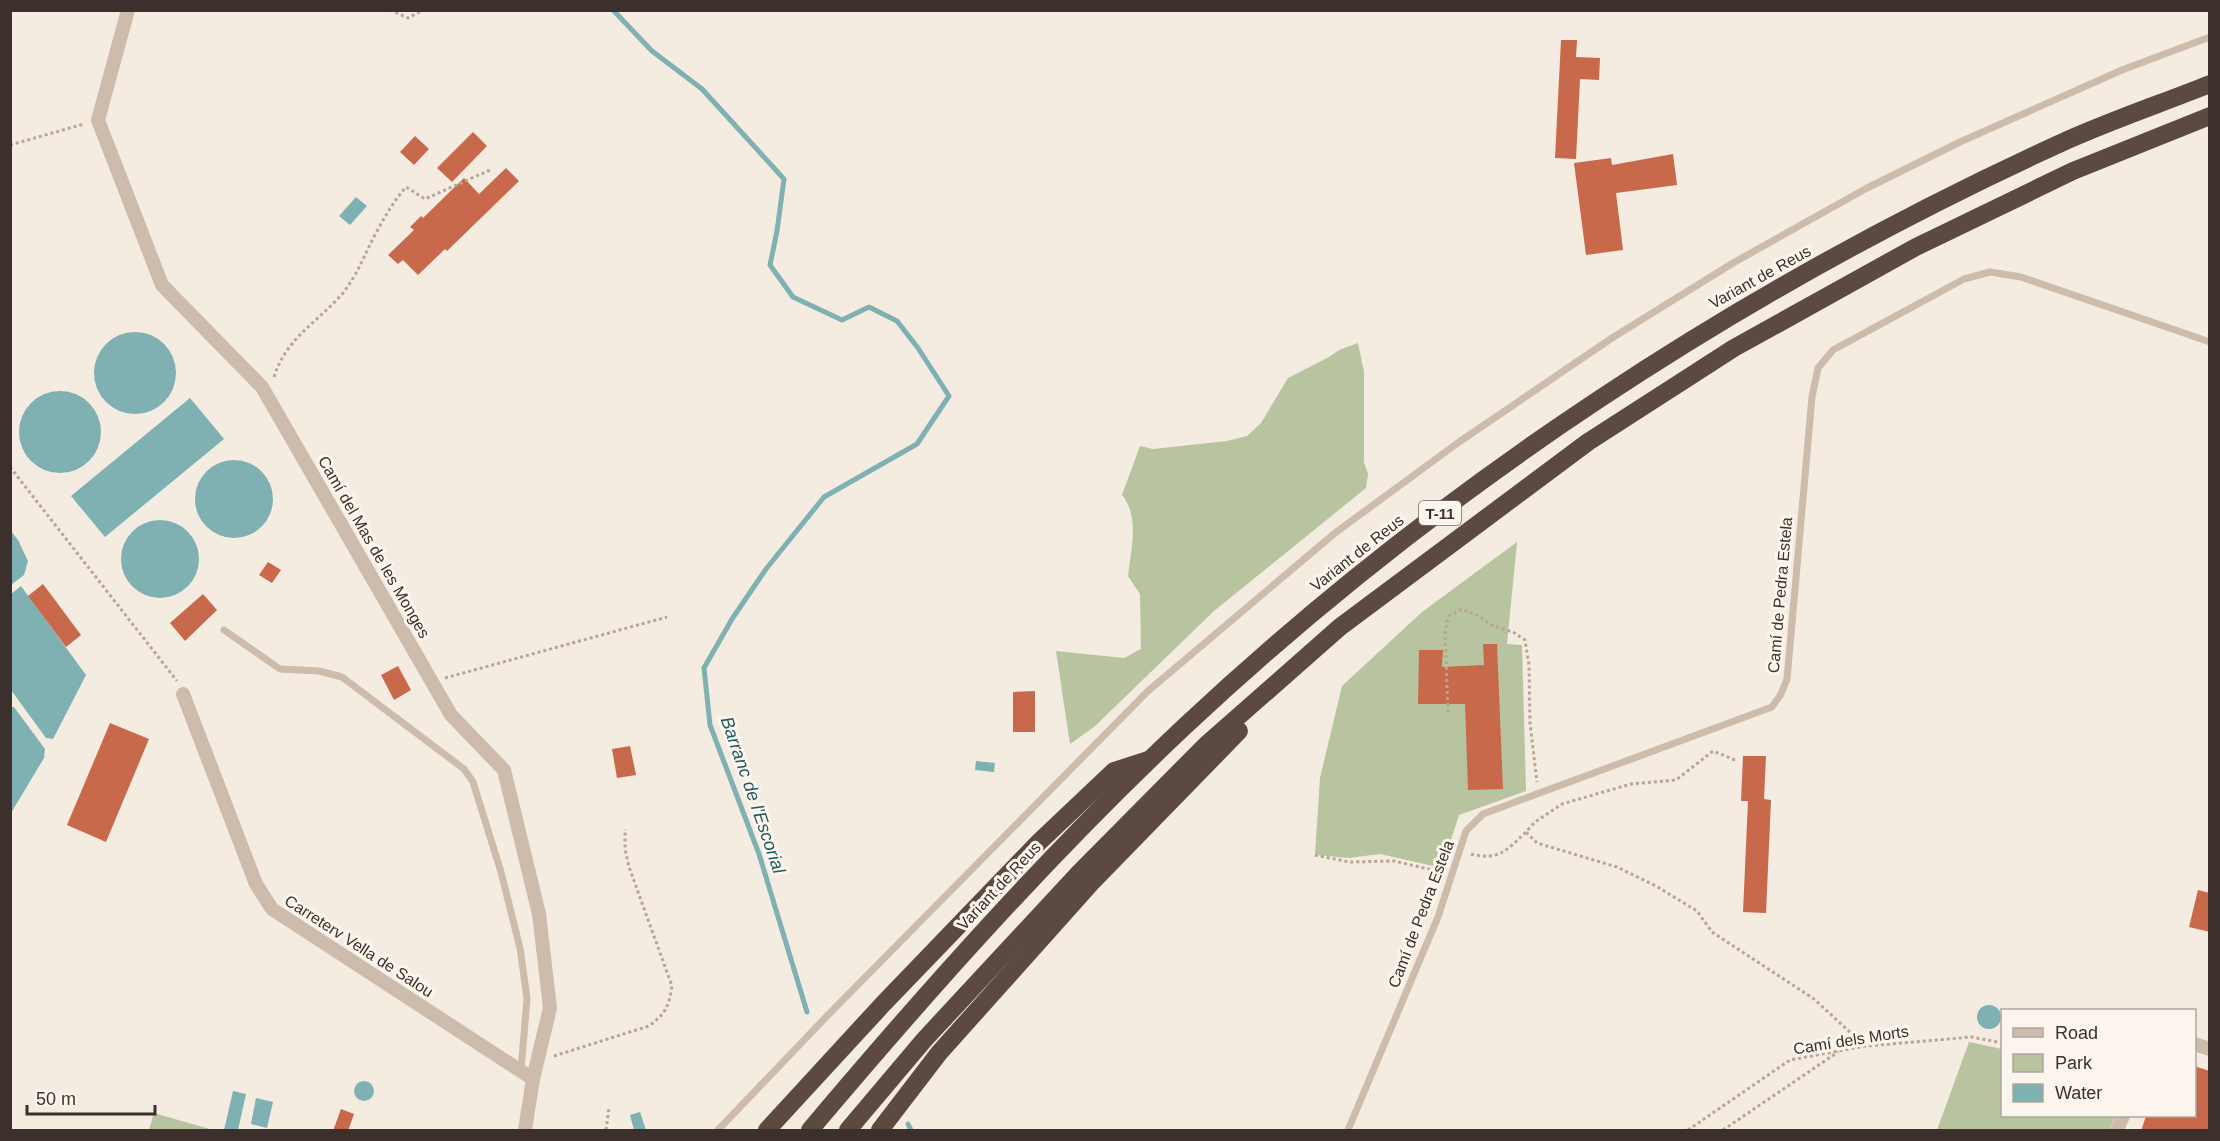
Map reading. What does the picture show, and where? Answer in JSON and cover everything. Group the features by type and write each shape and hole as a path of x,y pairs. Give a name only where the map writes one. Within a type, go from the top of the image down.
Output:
{"highway":[{"name":"Variant de Reus","path":"810,1131 902,1021 1055,854 1152,758 1186,725 1319,608 1432,518 1572,417 1710,328 1903,220 2064,142 2210,84"},
{"name":"T-11","path":"848,1131 924,1040 1079,873 1206,745 1340,627 1588,442 1734,348 1916,247 2073,171 2210,116"},
{"path":"880,1131 939,1053 1091,884 1340,627"},
{"path":"767,1131 883,1004 1039,842 1114,771 1152,758"}],"street":[{"path":"98,120 128,10"},
{"name":"Camí del Mas de les Monges","path":"98,120 162,285 262,387 451,715 504,770 540,914 550,1008 538,1060 527,1075 525,1131"},
{"name":"Carreterv Vella de Salou","path":"183,693 256,884 272,909 527,1075"},
{"path":"2117,1131 2123,1117"}],"lane":[{"path":"718,1131 827,1016 1148,691 1335,533 1459,441 1612,338 1733,263 1867,188 1960,142 2122,70 2210,37"},
{"name":"Camí de Pedra Estela","path":"1348,1131 1438,917 1466,831 1483,814 1772,707 1781,694 1786,679 1812,397 1818,368 1833,350 1964,279 1990,272 2021,278 2210,342"},
{"path":"224,630 280,669 319,671 342,677 464,769 473,782 501,872 520,948 527,998 527,1075"}],"path":[{"path":"390,10 408,18 423,10"},
{"path":"10,145 98,120"},
{"path":"268,396 276,369 293,342 354,278 375,234 406,187 425,199 490,170"},
{"path":"10,467 177,680 183,693"},
{"path":"1448,712 1444,631 1449,616 1462,609 1479,616 1493,626 1513,632 1525,640 1529,665 1530,723 1538,793"},
{"path":"432,682 667,617"},
{"path":"1459,852 1483,857 1504,853 1534,822 1562,804 1631,784 1676,780 1713,751 1735,760"},
{"path":"538,1060 649,1026 661,1018 670,1003 672,986 629,867 625,849 625,829"},
{"path":"1526,832 1537,843 1617,867 1656,886 1697,911 1712,932 1814,999 1865,1046"},
{"path":"1315,855 1349,862 1394,861 1452,874"},
{"name":"Camí dels Morts","path":"1688,1131 1790,1060 1865,1046 1972,1037 2001,1043"},
{"path":"1723,1131 1839,1051"},
{"path":"606,1131 609,1108"}],"green space":[{"path":"1358,343 1364,372 1364,462 1368,474 1366,488 1214,611 1094,727 1070,744 1056,651 1124,658 1141,649 1140,594 1128,576 1133,523 1128,504 1122,495 1140,446 1153,449 1227,441 1247,436 1261,423 1288,378 1339,350"},
{"path":"1517,542 1507,644 1522,645 1526,791 1459,815 1442,868 1380,854 1349,858 1315,855 1320,778 1342,686 1422,612"},
{"path":"1969,1042 2001,1049 2001,1117 2115,1117 2109,1130 1937,1130"},
{"path":"154,1113 213,1130 149,1130"}],"water":[{"path":"356,197 367,206 350,225 339,216"},
{"path":"127,332 143,332 158,339 169,350 176,365 173,389 164,402 143,414 127,414 112,407 101,396 94,381 94,365 101,350 112,339"},
{"path":"60,391 76,394 89,403 98,416 101,432 98,448 89,461 76,470 60,473 44,470 31,461 22,448 19,432 22,416 31,403 44,394"},
{"path":"190,398 224,439 105,537 71,496"},
{"path":"234,460 249,463 266,477 273,499 270,514 256,531 234,538 219,535 202,521 195,499 198,484 212,467"},
{"path":"160,520 175,523 187,532 196,544 199,559 196,574 187,586 175,595 160,598 145,595 133,586 124,574 121,559 124,544 133,532 145,523"},
{"path":"10,530 18,540 28,561 24,575 11,585"},
{"path":"21,586 86,675 53,739 46,738 11,690 11,594"},
{"path":"11,707 14,707 45,749 44,758 11,813"},
{"path":"976,761 995,763 994,772 975,770"},
{"path":"1989,1005 1998,1008 2001,1017 1998,1026 1989,1029 1980,1026 1977,1017 1980,1008"},
{"path":"364,1081 371,1084 374,1091 371,1098 364,1101 357,1098 354,1091 357,1084"},
{"path":"233,1091 246,1094 238,1130 224,1130"},
{"path":"256,1098 273,1102 267,1128 251,1124"},
{"path":"640,1112 646,1130 634,1130 630,1115"}],"building":[{"path":"1561,40 1577,40 1576,57 1600,58 1599,80 1580,79 1576,159 1555,158"},
{"path":"473,132 487,146 452,182 437,168"},
{"path":"415,136 429,149 414,165 400,152"},
{"path":"1673,154 1677,185 1616,193 1623,250 1586,255 1574,163 1611,158 1612,165"},
{"path":"506,168 519,181 447,251 445,249 418,275 403,260 398,264 388,255 414,230 410,227 421,216 423,218 464,178 479,194"},
{"path":"268,562 281,570 272,583 259,575"},
{"path":"43,584 81,635 66,647 28,596"},
{"path":"203,594 217,610 185,641 170,623"},
{"path":"1483,644 1497,644 1503,789 1468,790 1465,704 1418,704 1419,650 1443,650 1442,667 1484,665"},
{"path":"398,666 411,690 394,700 381,675"},
{"path":"1035,691 1035,732 1013,732 1013,692"},
{"path":"110,723 149,739 106,842 67,825"},
{"path":"630,746 636,775 617,778 612,749"},
{"path":"1743,756 1766,756 1764,799 1771,800 1766,913 1743,912 1748,801 1741,801"},
{"path":"2198,890 2210,893 2210,932 2189,927"},
{"path":"2196,1067 2210,1071 2210,1131 2141,1131 2146,1117 2196,1117"},
{"path":"341,1109 354,1114 348,1131 333,1131"}],"waterway":[{"name":"Barranc de l'Escorial","path":"613,10 652,51 702,89 784,179 770,265 793,297 842,320 869,307 897,321 918,348 949,396 917,444 824,497 766,569 732,619 704,668 710,725 759,854 807,1012"},
{"name":"Barranc de l'Escorial","path":"908,1124 911,1130"}]}
